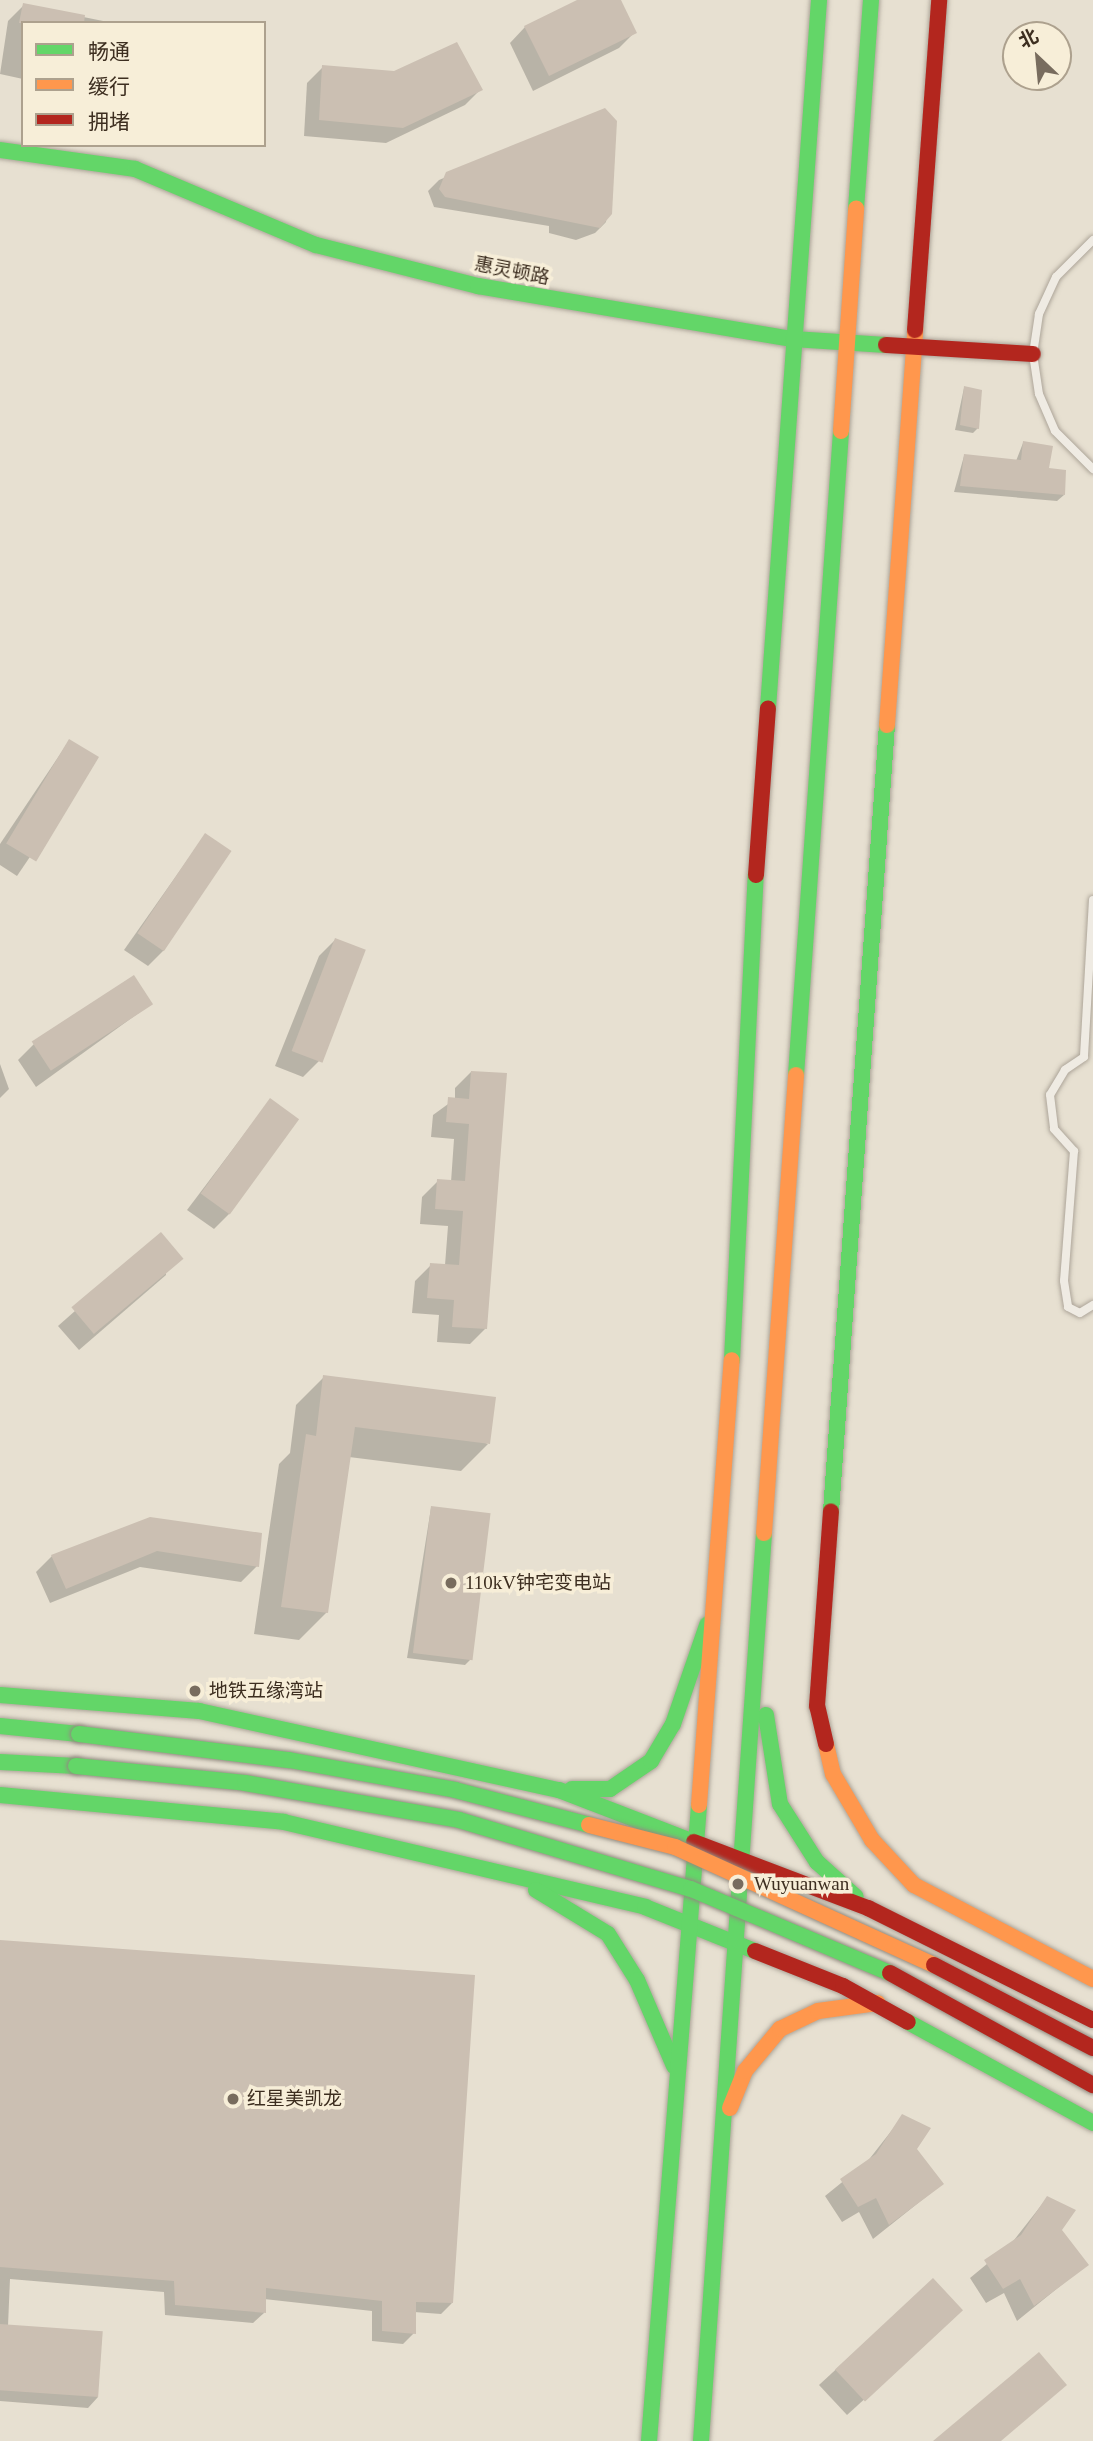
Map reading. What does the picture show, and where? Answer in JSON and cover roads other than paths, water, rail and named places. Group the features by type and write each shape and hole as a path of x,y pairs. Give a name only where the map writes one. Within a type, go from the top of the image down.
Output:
{"main road":[{"path":"649,2441 694,1841 720,1585 745,1024 819,0"},
{"path":"701,2441 734,1944 763,1603 845,342 871,0"},
{"path":"939,0 817,1706 833,1774 872,1840 914,1885 1093,1979"},
{"name":"惠灵顿路","path":"0,150 135,169 316,245 478,286 793,339 914,349 1033,354"},
{"path":"559,1790 610,1788 651,1761 673,1724 720,1585"},
{"path":"763,1603 767,1745 780,1804 817,1862 868,1908"},
{"path":"0,1695 199,1711 559,1790 868,1908 1093,2020"},
{"path":"0,1726 289,1760 455,1790 675,1847 905,1950 1093,2048"},
{"path":"0,1762 76,1766 245,1783 459,1821 691,1889 903,1979 1093,2085"},
{"path":"0,1795 284,1822 483,1866 645,1907 877,2003 1093,2123"},
{"path":"483,1866 564,1903 608,1934 637,1980 676,2070"},
{"path":"722,2130 745,2071 780,2029 818,2011 877,2003"}],"lane":[{"path":"1093,240 1056,277 1039,314 1033,354 1039,394 1055,431 1093,469"},
{"path":"1093,900 1084,1057 1065,1070 1051,1095 1054,1129 1074,1151 1064,1281 1068,1307 1080,1313 1093,1305"}],"place":[{"name":"110kV钟宅变电站","path":"451,1583"},
{"name":"地铁五缘湾站","path":"195,1691"},
{"name":"Wuyuanwan","path":"738,1884"},
{"name":"红星美凯龙","path":"233,2099"}]}
